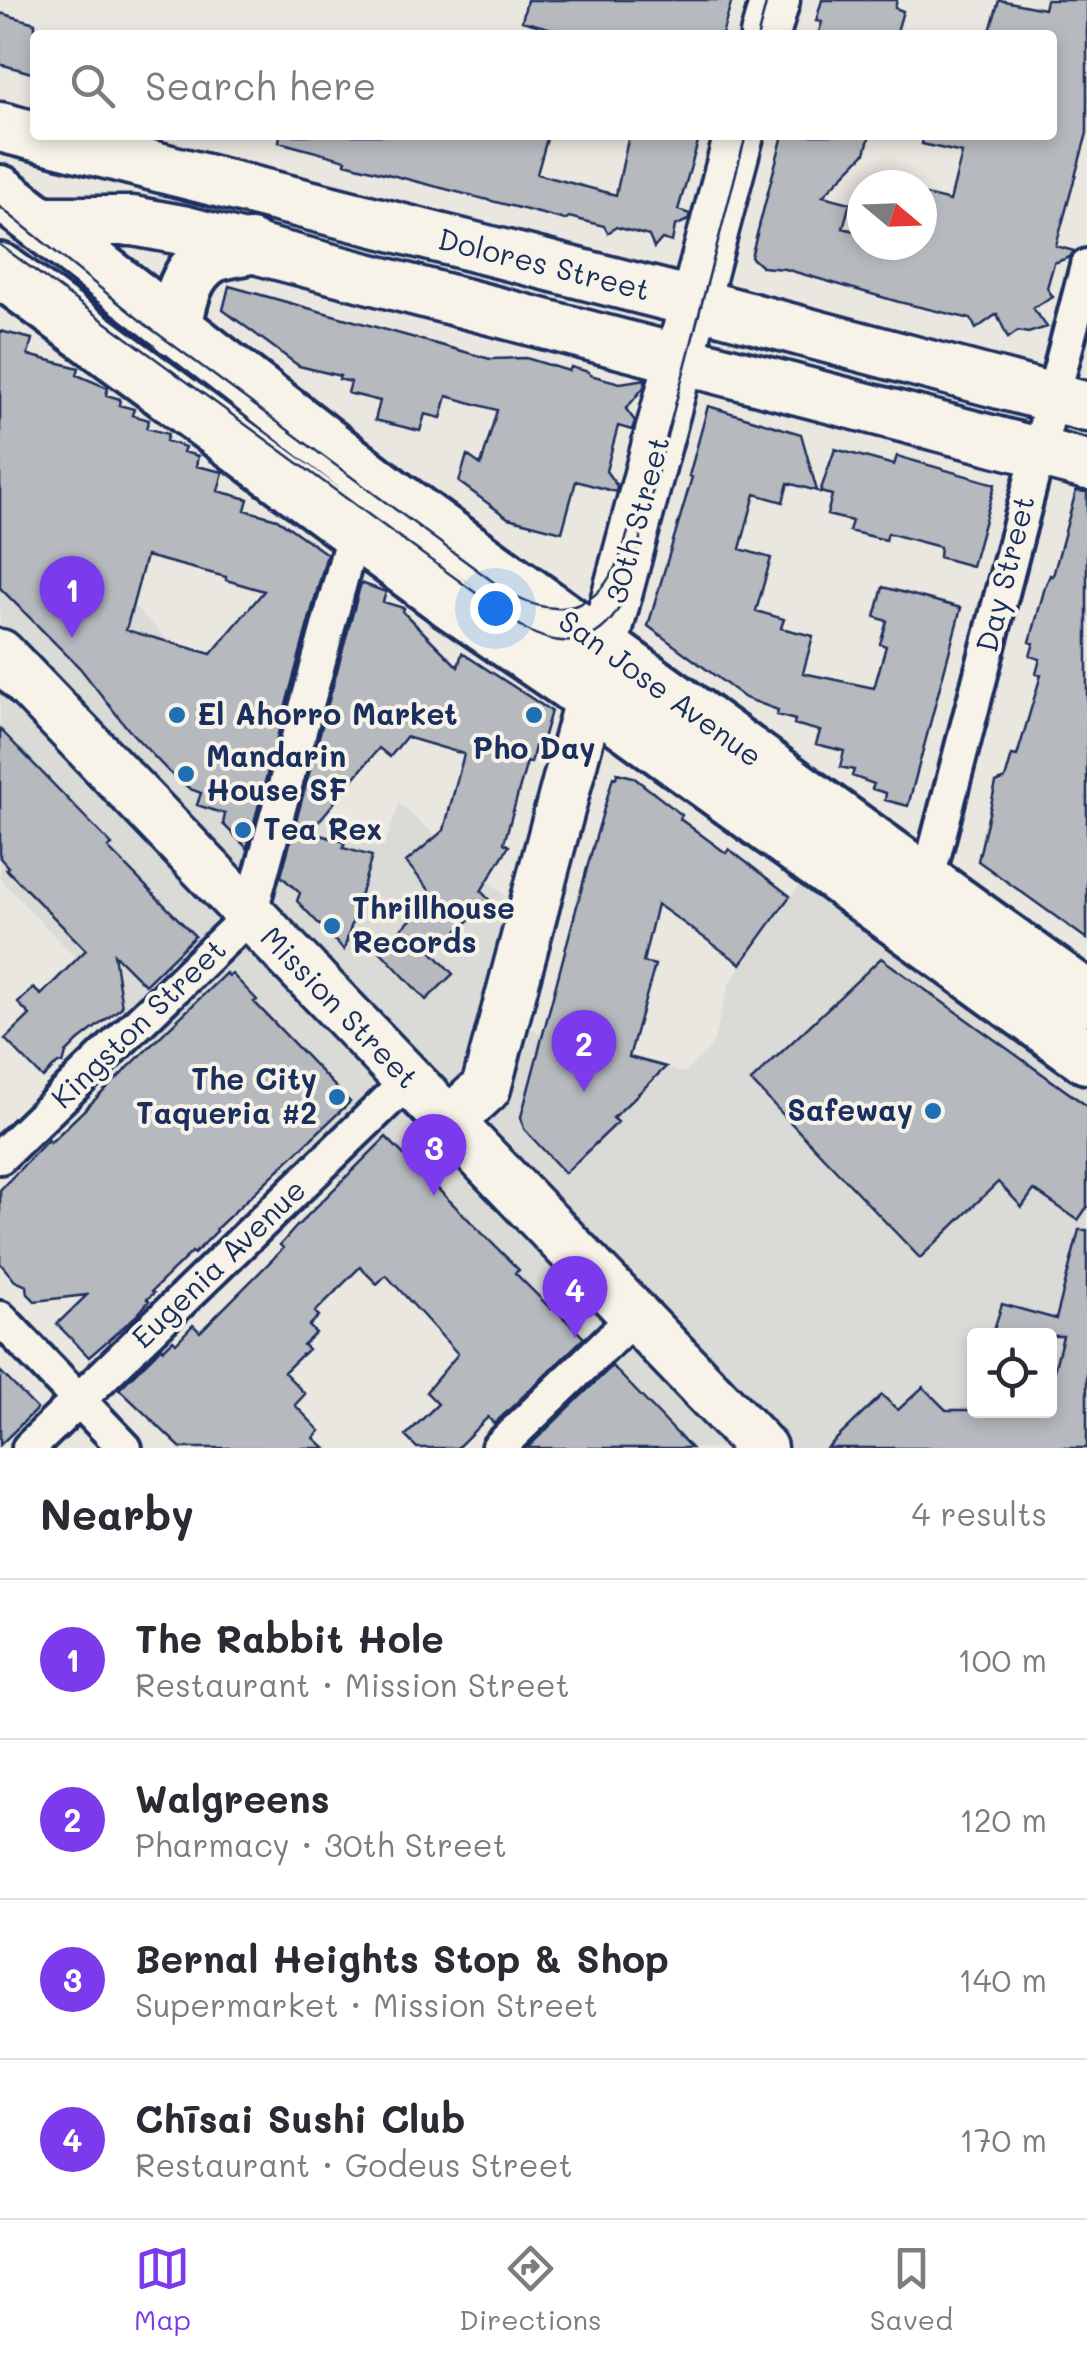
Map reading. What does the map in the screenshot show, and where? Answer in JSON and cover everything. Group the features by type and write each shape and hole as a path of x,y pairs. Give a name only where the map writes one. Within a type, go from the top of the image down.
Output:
{"main road":[{"path":"767,30 775,0"},
{"name":"Dolores Street","path":"0,128 30,135"},
{"name":"Dolores Street","path":"52,140 695,303 1070,403"},
{"name":"30th Street","path":"449,1122 486,1088 738,140"},
{"name":"Dolores Street","path":"13,211 133,221 250,247 1087,465"},
{"name":"San Jose Avenue","path":"13,211 389,493 598,674 1087,1057"},
{"path":"340,272 354,218"},
{"path":"175,329 183,290 190,277 210,257 250,247"},
{"name":"San Jose Avenue","path":"0,270 354,531 598,674 927,882 1087,998"},
{"name":"Mission Street","path":"0,654 635,1316 744,1442"}],"street":[{"name":"Day Street","path":"927,882 1038,452 1070,403 1087,266"},
{"name":"Kingston Street","path":"0,1157 250,914 354,531"},
{"name":"Eugenia Avenue","path":"28,1448 409,1080"},
{"path":"498,1448 635,1316"},
{"path":"0,1318 125,1448"}],"shaded area":[{"path":"0,470 289,763 291,798 384,847 399,804 531,918 506,1014 542,1034 684,1073 712,1046 730,982 817,862 1087,1057 1087,1448 587,1448 561,1400 332,1174 308,1201 0,879"}],"building":[{"path":"527,0 732,0 723,30 556,30 522,21"},
{"path":"822,0 897,0 895,8 903,11 897,30 820,30 822,22 816,21"},
{"path":"999,0 1044,9 1046,0 1087,0 1087,133 1056,246 1074,251 1070,257 1054,263 1047,288 1053,297 1033,308 1047,327 1028,333 1018,331 1008,338 997,314 976,329 971,319 785,269 762,267 751,257 782,140 869,140 865,153 823,196 847,202 843,228 847,229 847,260 937,260 937,198 950,201 962,153 922,144 922,140 1057,140 1057,30 990,30"},
{"path":"0,13 35,23 35,30 30,30 30,73 0,64"},
{"path":"547,140 537,174 616,195 628,140 699,140 678,210 690,214 688,220 675,226 672,242 662,239 654,248 649,236 616,227 608,233 604,226 569,217 565,220 279,142"},
{"path":"229,286 490,359 526,358 620,383 646,379 626,409 635,421 632,430 618,426 606,471 617,486 616,492 576,481 562,532 508,518 459,482 467,455 481,465 497,410 447,396 441,418 425,414 420,431 375,420 380,401 348,393 351,382 339,379 340,376 299,366 223,310"},
{"path":"0,331 32,339 28,355 79,368 77,375 108,388 106,395 120,399 119,405 134,409 132,415 149,420 146,428 168,434 166,441 198,456 196,466 223,472 218,491 248,499 245,510 277,519 327,554 247,848 223,824 225,814 197,805 201,793 169,772 128,729 80,668 0,588","holes":["146,556 264,591 211,654 126,630"]},
{"path":"708,406 801,434 817,491 788,483 783,502 755,494 740,549 771,558 756,611 784,619 781,628 813,636 803,673 874,688 886,646 880,644 887,621 875,617 883,587 961,608 908,806 885,800 886,793 872,789 874,784 852,776 854,770 840,767 844,751 816,744 820,731 794,724 795,720 777,715 778,710 745,698 648,626 692,477 689,476"},
{"path":"835,449 894,465 897,456 995,484 972,566 939,557 940,547 888,533 886,540 849,531 852,521 827,515 832,495 820,492"},
{"path":"1076,491 1087,492 1087,939 978,861 996,783 1005,779 1012,755 1017,756 1041,675 1036,674 1040,659 1030,656 1034,643 1030,642"},
{"path":"361,583 386,592 383,602 404,608 403,612 458,667 462,653 551,711 540,749 535,747 531,763 527,762 504,843 509,846 481,891 491,902 432,952 453,974 426,1000 379,950 435,897 406,862 444,830 464,754 406,737 390,757 379,748 310,832 345,842 343,848 372,856 344,950 297,901 300,893 281,876"},
{"path":"0,729 195,936 145,985 114,954 122,1007 78,1041 66,1053 63,1064 58,1063 43,1078 5,1039 30,1015 18,1003 33,988 41,995 86,950 6,869 0,858"},
{"path":"617,773 633,777 682,815 680,819 726,853 729,849 790,896 741,964 657,904 643,962 655,965 629,1057 666,1067 613,1118 618,1122 565,1173 524,1129 521,1117 587,868"},
{"name":"Safeway","path":"881,958 1087,1106 1087,1207 1078,1220 1034,1190 1022,1207 998,1182 920,1258 751,1081"},
{"path":"226,973 232,974 257,1000 254,1002 350,1102 152,1291 137,1315 89,1357 57,1324 87,1295 35,1301 27,1286 15,1281 0,1263 0,1190"},
{"path":"386,1137 519,1270 515,1273 584,1338 494,1424 488,1417 457,1448 417,1448 405,1436 438,1404 426,1392 458,1354 386,1275 377,1284 360,1267 315,1312 319,1316 309,1326 316,1333 303,1345 308,1349 284,1372 305,1394 295,1405 320,1431 314,1438 325,1448 181,1448 119,1389 162,1347 163,1350 173,1340 176,1343 193,1325 200,1332 283,1248 280,1245 296,1227"},
{"path":"1079,1230 1087,1230 1087,1448 827,1448 882,1395 898,1410 923,1387 946,1410 967,1410 967,1418 1057,1418 1057,1359 1063,1336 1057,1336 1057,1328 994,1328 1002,1304 1056,1319"},
{"path":"612,1366 691,1448 527,1448"},
{"path":"0,1371 37,1409 0,1445"}],"tram line":[{"path":"759,30 767,0"},
{"path":"0,245 525,629 570,641 596,633 617,612 625,596 745,140"},
{"path":"0,207 146,325 511,595 555,608 588,600 612,573 628,532"}],"place":[{"name":"The Rabbit Hole","path":"72,638"},
{"name":"El Ahorro Market","path":"177,715"},
{"name":"Pho Day","path":"534,715"},
{"name":"Mandarin House SF","path":"186,774"},
{"name":"Tea Rex","path":"243,830"},
{"name":"Thrillhouse Records","path":"332,926"},
{"name":"Walgreens","path":"584,1092"},
{"name":"The City Taqueria #2","path":"337,1097"},
{"name":"Safeway","path":"933,1111"},
{"name":"Bernal Heights Stop & Shop","path":"434,1196"},
{"name":"Chīsai Sushi Club","path":"575,1338"}]}
